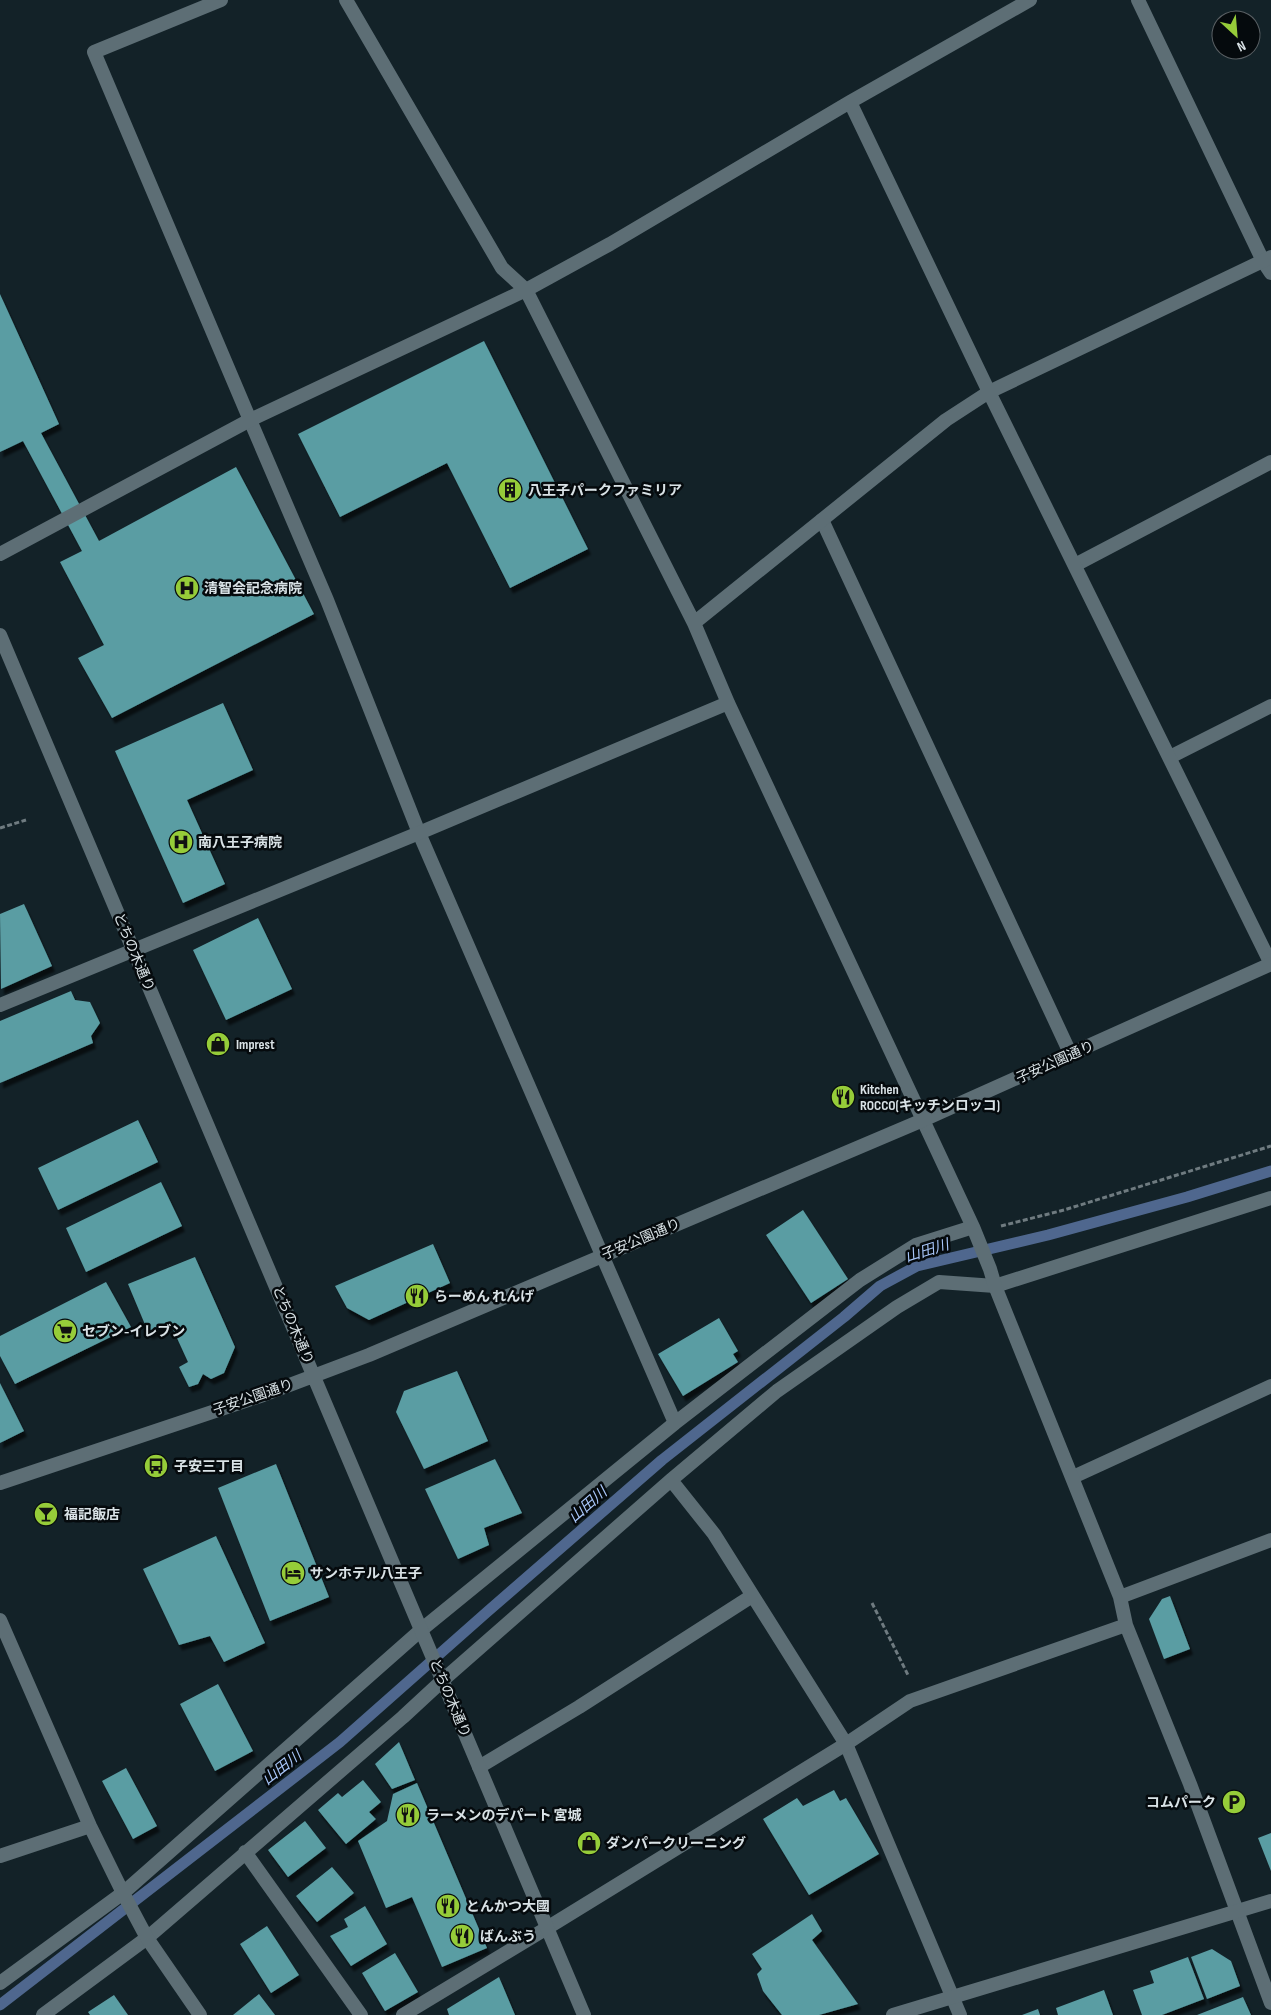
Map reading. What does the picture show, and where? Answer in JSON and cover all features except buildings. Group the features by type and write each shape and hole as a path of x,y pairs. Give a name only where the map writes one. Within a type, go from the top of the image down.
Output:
{"street":[{"path":"221,0 94,52 327,600 419,833 676,1423"},
{"path":"346,0 502,268 526,290 694,623 728,703 975,1232 990,1269 994,1286 1120,1597 1126,1626 1190,1784 1271,2003"},
{"path":"0,554 250,420 526,290 610,244 850,102 1030,0"},
{"path":"694,623 946,420 989,392 1268,263 1138,0"},
{"path":"850,102 989,392 1271,964"},
{"path":"1075,565 1271,462"},
{"path":"822,520 1072,1055"},
{"name":"とちの木通り","path":"0,635 584,2015"},
{"path":"0,1005 419,833 728,703"},
{"path":"1170,757 1271,706"},
{"name":"子安公園通り","path":"0,1483 314,1376 369,1355 923,1120 1072,1055 1271,964"},
{"path":"43,2015 245,1852 403,1717 441,1676 777,1391 897,1307 939,1282 994,1286 1271,1198"},
{"path":"0,1983 124,1895 423,1633 676,1423 860,1280 916,1245 975,1232"},
{"path":"1073,1477 1271,1386"},
{"path":"671,1480 714,1534 846,1744 960,2015"},
{"path":"1120,1597 1271,1540"},
{"path":"479,1767 579,1707 752,1596"},
{"path":"0,1620 90,1826 124,1895 144,1934 200,2015"},
{"path":"403,2015 846,1744 910,1701 1126,1626"},
{"path":"0,1856 90,1826"},
{"path":"245,1852 361,2015"},
{"path":"893,2015 1271,1902"}],"path":[{"path":"0,828 26,820"},
{"path":"975,1232 1064,1210 1271,1146"},
{"path":"872,1603 919,1698"}],"waterway":[{"name":"山田川","path":"0,2005 340,1742 662,1460 844,1317 880,1286 917,1266 1048,1235 1187,1197 1271,1171"}],"place":[{"name":"八王子パークファミリア","path":"510,490"},
{"name":"清智会記念病院","path":"187,588"},
{"name":"南八王子病院","path":"181,842"},
{"name":"Imprest","path":"218,1044"},
{"name":"Kitchen ROCCO(キッチンロッコ)","path":"843,1097"},
{"name":"らーめん れんげ","path":"417,1296"},
{"name":"セブン-イレブン","path":"65,1331"},
{"name":"子安三丁目","path":"156,1466"},
{"name":"福記飯店","path":"46,1514"},
{"name":"サンホテル八王子","path":"293,1573"},
{"name":"コムパーク","path":"1234,1802"},
{"name":"ラーメンのデパート 宮城","path":"408,1815"},
{"name":"ダンパークリーニング","path":"589,1843"},
{"name":"とんかつ大國","path":"448,1906"},
{"name":"ばんぶう","path":"462,1936"}]}
